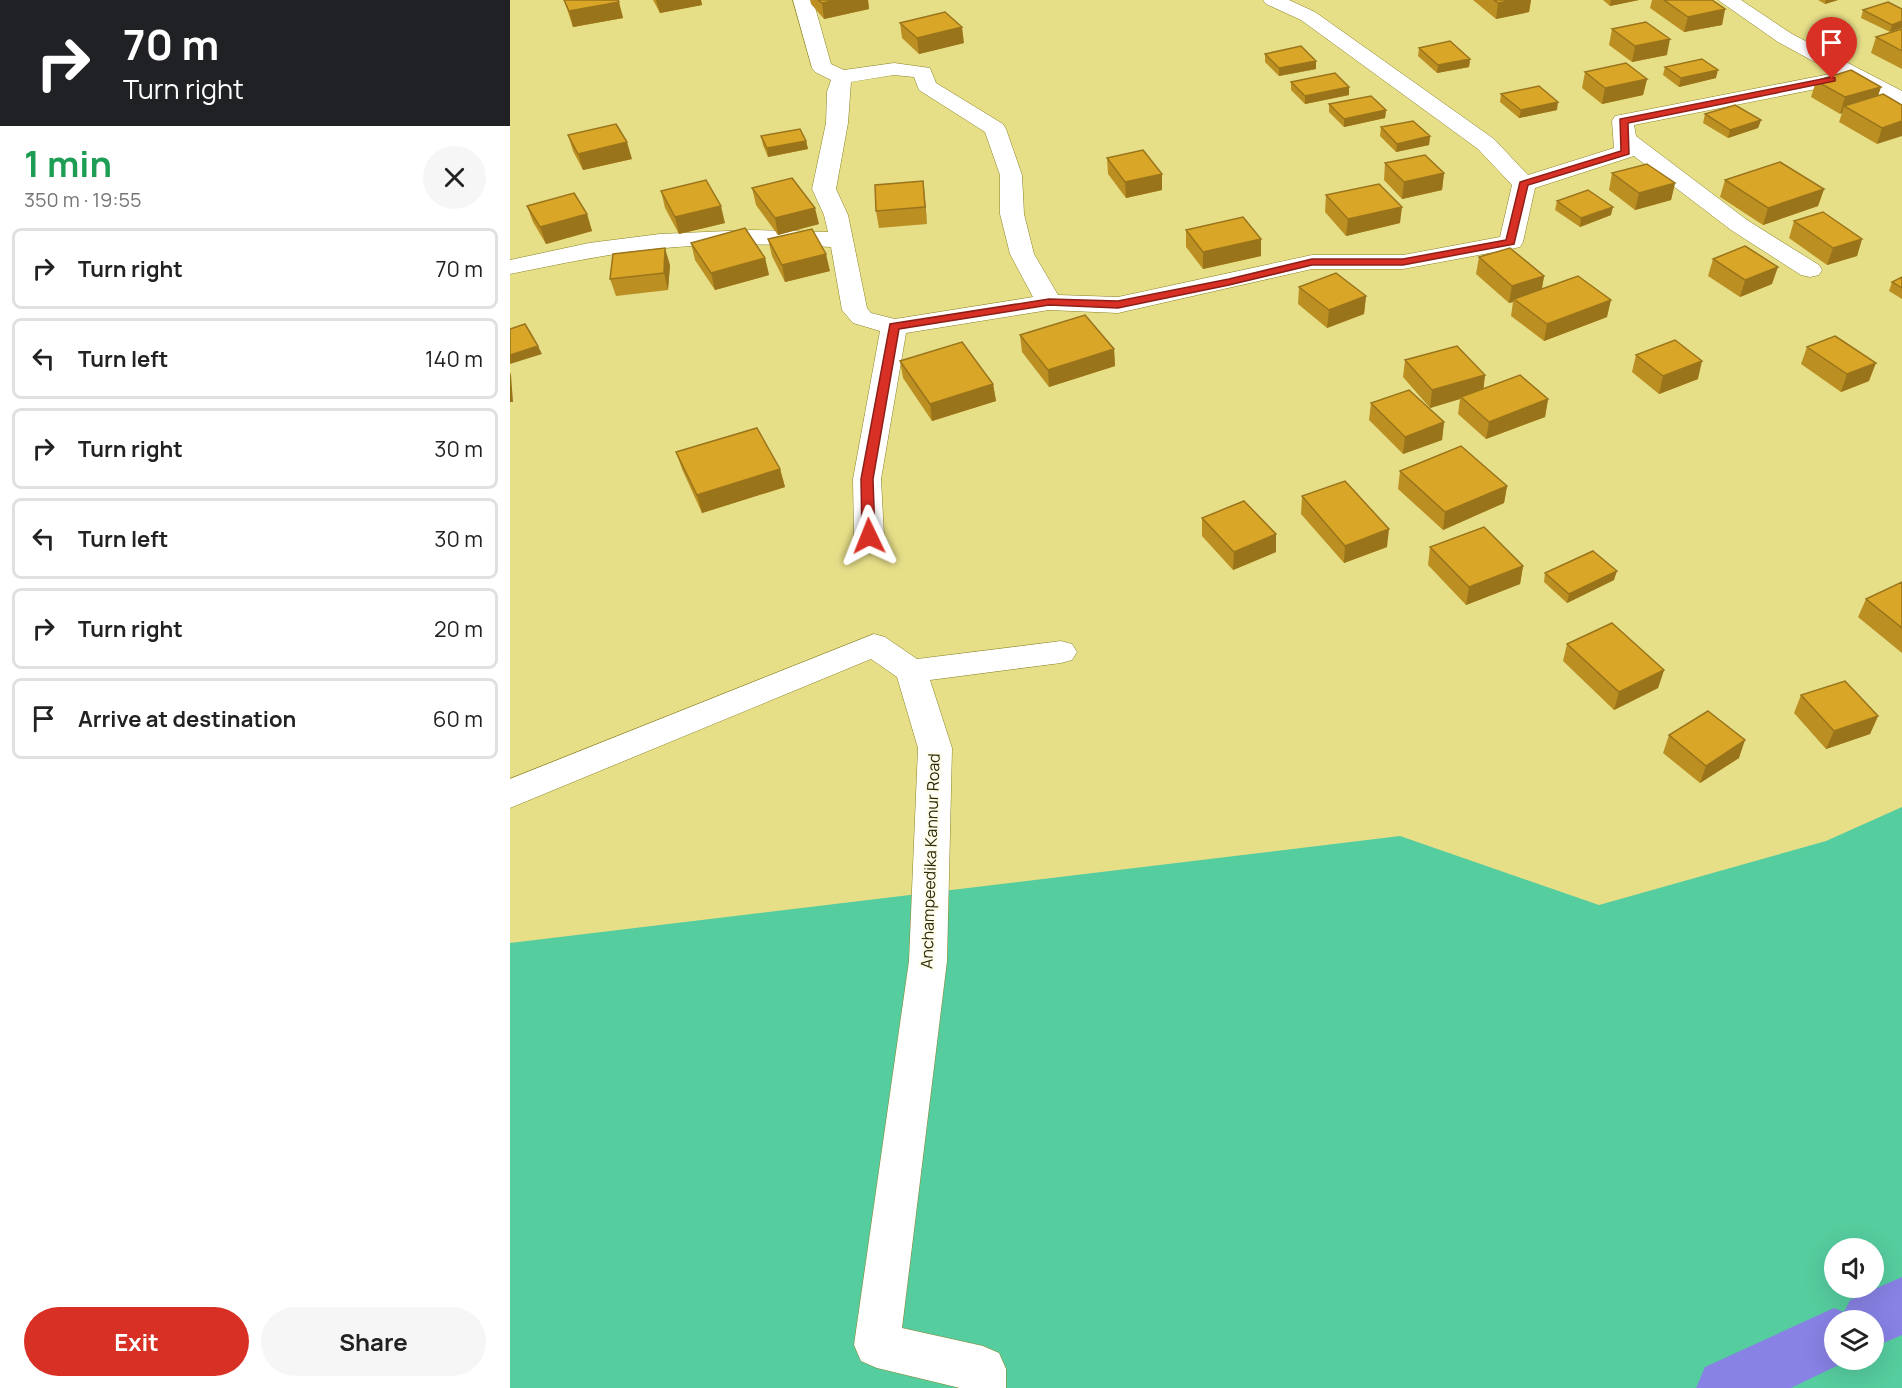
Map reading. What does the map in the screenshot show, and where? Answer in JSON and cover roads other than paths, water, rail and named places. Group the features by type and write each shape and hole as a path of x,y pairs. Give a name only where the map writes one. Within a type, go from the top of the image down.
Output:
{"street":[{"path":"803,0 822,68 842,76 894,69 923,72 926,86 995,129 1011,175 1012,214 1022,254 1049,302"},
{"path":"1273,0 1308,16 1486,144 1524,184"},
{"path":"1728,0 1785,38 1894,95"},
{"path":"1524,184 1626,152 1623,121 1855,75"},
{"path":"842,76 838,92 837,123 824,189 836,215 855,309 862,318 894,327 1049,302 1118,304 1229,282 1312,262 1403,262 1511,242 1524,184"},
{"path":"1624,138 1739,225 1810,270"},
{"path":"510,267 600,249 649,243 744,237 842,240"},
{"path":"869,536 867,479 894,327"},
{"path":"510,794 874,645 911,670 1061,652"},
{"name":"Anchampeedika Kannur Road","path":"911,670 935,748 928,961 877,1345 983,1379"}],"waterway":[{"path":"1884,1313 1902,1305"},
{"path":"1726,1388 1824,1342"}]}
